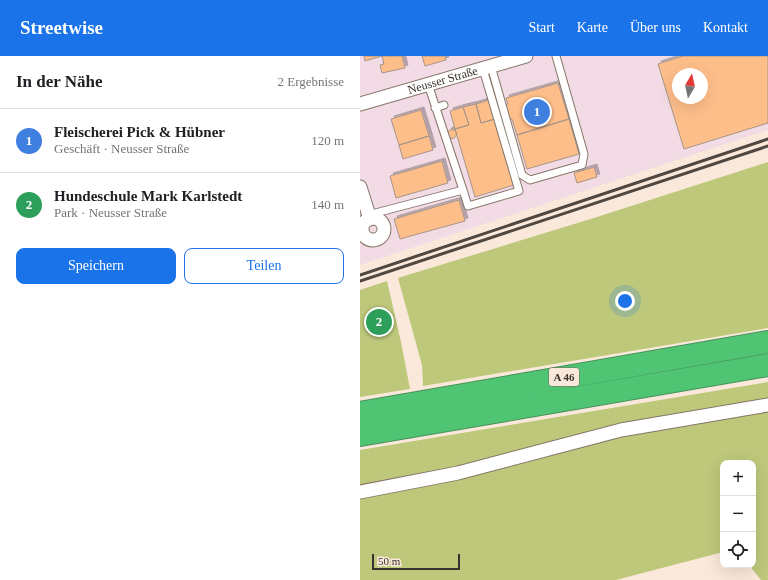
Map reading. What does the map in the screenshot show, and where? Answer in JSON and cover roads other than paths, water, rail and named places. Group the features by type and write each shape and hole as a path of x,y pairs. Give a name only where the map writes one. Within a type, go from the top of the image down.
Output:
{"highway":[{"name":"A 46","path":"360,413 768,342"},
{"name":"A 46","path":"360,435 768,365"}],"street":[{"name":"Neusser Straße","path":"360,104 526,56"},
{"path":"360,187 369,217"},
{"path":"360,492 458,473 621,430 768,405"}],"lane":[{"path":"487,67 522,175 530,180 582,165 584,154 556,56"},
{"path":"428,84 468,206 519,191 486,94 487,67"},
{"path":"435,108 444,105"},
{"path":"369,217 463,190"}],"railway":[{"path":"360,275 768,139"},
{"path":"360,281 768,146"}],"place":[{"name":"Fleischerei Pick & Hübner","path":"537,112"},
{"name":"Hundeschule Mark Karlstedt","path":"379,322"}]}
